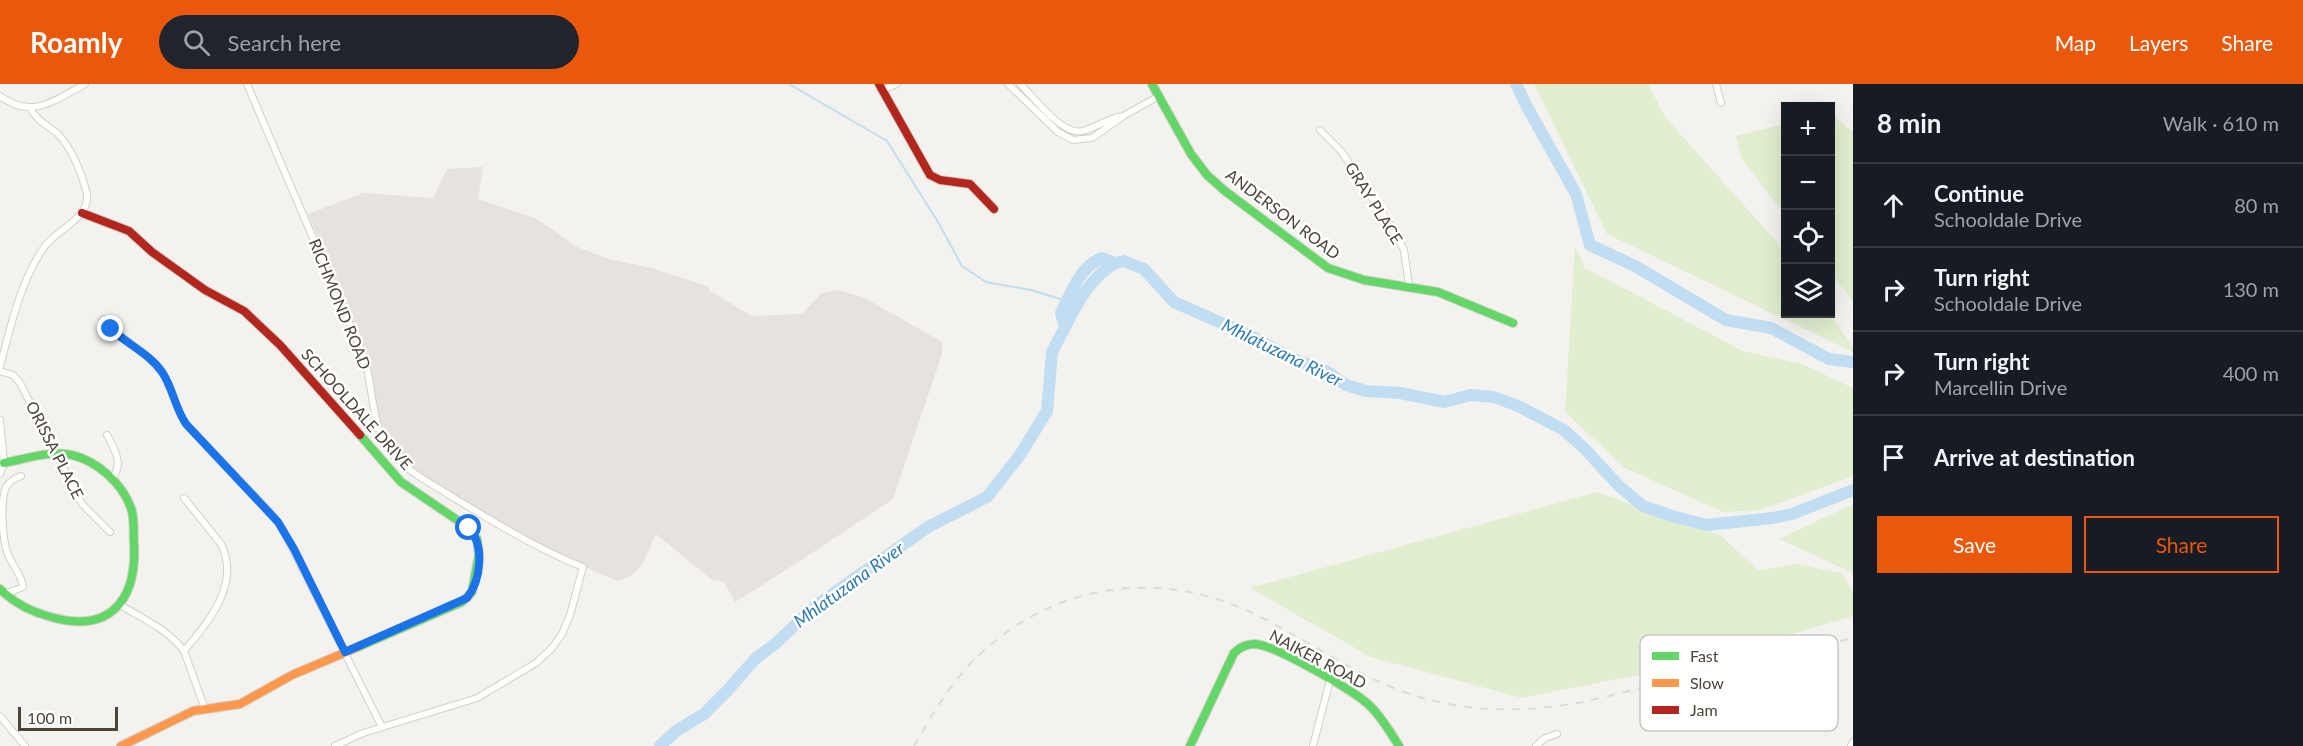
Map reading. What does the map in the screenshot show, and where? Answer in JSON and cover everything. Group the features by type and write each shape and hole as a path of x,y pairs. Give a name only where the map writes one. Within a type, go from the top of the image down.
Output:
{"street":[{"path":"0,96 18,106 30,108 43,106 85,84"},
{"name":"RICHMOND ROAD","path":"247,84 364,357 376,419 386,444 402,464 429,482 534,546 583,567 567,623 562,634 545,656 477,698 382,727"},
{"path":"897,84 882,86 930,175 939,181 966,182 980,192 994,208"},
{"path":"1008,84 1058,132 1073,140 1092,138 1125,115 1159,96"},
{"path":"1020,84 1060,124 1071,131 1085,131 1106,120 1125,115"},
{"name":"ANDERSON ROAD","path":"1152,84 1195,160 1207,175 1225,191 1337,273 1360,280 1436,291 1513,323"},
{"path":"1716,84 1720,103"},
{"path":"0,369 16,307 40,254 49,241 82,213 87,202 87,196 71,152 57,133 37,118 30,108"},
{"name":"GRAY PLACE","path":"1320,130 1341,151 1396,233 1404,250 1409,286"},
{"name":"SCHOOLDALE DRIVE","path":"82,213 129,231 152,252 205,290 244,311 287,352 401,482 473,533 479,545 475,583 467,598 292,675 240,704 206,709 178,718 122,746"},
{"path":"103,319 116,334 158,366 186,424 278,522 303,566 382,727 351,737 335,746"},
{"name":"ORISSA PLACE","path":"0,369 17,378 82,504 110,532"},
{"path":"0,420 4,463 0,474"},
{"path":"106,435 116,453 118,464 118,470 112,479"},
{"path":"3,592 40,614 65,621 85,621 105,617 115,611 132,582 135,569 132,517 128,502 107,472 71,454 57,454 4,463"},
{"path":"3,592 23,587 22,580 9,556 3,533 5,489 13,479 21,476"},
{"path":"184,498 221,544 228,561 228,571 227,584 219,603 184,651"},
{"path":"120,605 166,633 184,651 206,709"},
{"name":"NAIKER ROAD","path":"1190,746 1234,653 1245,645 1252,644 1265,646 1365,700 1383,721 1399,746"},
{"path":"1313,746 1330,680"},
{"path":"0,716 25,746"},
{"path":"1536,746 1545,738 1557,734"},
{"path":"1851,746 1853,742"}],"shaded area":[{"path":"483,167 478,199 537,219 577,247 609,259 651,268 707,286 710,291 752,316 802,314 822,293 839,290 865,298 942,342 942,354 893,499 735,602 724,582 712,580 656,534 642,565 631,576 617,581 547,550 429,482 394,455 382,432 366,355 308,214 363,193 433,198 447,169"}],"green space":[{"path":"1534,84 1648,84 1665,117 1781,247 1781,317 1607,234"},
{"path":"1835,117 1853,132 1853,302 1835,278"},
{"path":"1781,125 1781,210 1742,159 1736,136"},
{"path":"1575,246 1585,268 1743,351 1802,364 1853,388 1853,476 1760,510 1723,512 1625,468 1565,412"},
{"path":"1782,318 1833,318 1853,347 1853,352"},
{"path":"1597,492 1720,535 1759,571 1794,564 1842,573 1853,592 1853,616 1789,635 1640,635 1640,675 1522,698 1371,657 1250,588"},
{"path":"1853,504 1853,573 1779,539"}],"waterway":[{"path":"789,84 887,141 938,222 962,266 986,282 1031,290 1067,301"},
{"name":"Mhlatuzana River","path":"1516,84 1576,194 1590,245 1635,266 1726,320 1771,328 1829,359 1853,362"},
{"name":"Mhlatuzana River","path":"660,746 676,731 704,714 755,659 775,644 814,607 928,527 987,497 1020,455 1047,411 1052,352 1065,327 1061,313 1082,274 1094,262 1102,258 1115,263 1124,261 1144,269 1174,302 1253,337 1291,358 1326,371 1346,385 1366,391 1400,393 1445,402 1470,395 1494,397 1518,406 1564,430 1619,486 1643,506 1672,516 1707,525 1773,518 1792,514 1853,490"},
{"name":"Mhlatuzana River","path":"1065,327 1092,283 1115,263"}],"railway":[{"path":"914,746 950,688 977,657 1006,633 1037,614 1069,600 1104,591 1139,588 1175,590 1210,597 1246,610 1386,685 1429,700 1473,708 1539,708 1583,702 1640,688"},
{"path":"1838,642 1853,638"}],"traffic: fast":[{"path":"1152,84 1191,154 1207,175 1328,268 1364,280 1438,292 1513,323"},
{"path":"358,647 462,602 472,592 479,554 477,539 469,528 401,482 360,435"},
{"path":"0,589 17,603 37,612 72,621 89,621 104,616 116,608 125,596 134,564 131,508 122,490 107,474 90,462 64,454 38,456 4,463"},
{"path":"1190,746 1234,653 1243,646 1255,644 1296,660 1360,698 1377,714 1399,746"}],"traffic: slow":[{"path":"121,746 193,711 240,704 292,675 358,647"}],"traffic: jam":[{"path":"879,84 930,175 940,180 970,184 994,209"},
{"path":"82,213 129,231 152,252 205,290 244,311 280,345 360,435"}],"route":[{"path":"111,329 158,366 186,424 278,522 294,549 345,652 467,598 475,583 479,554 477,539 469,528"}]}
